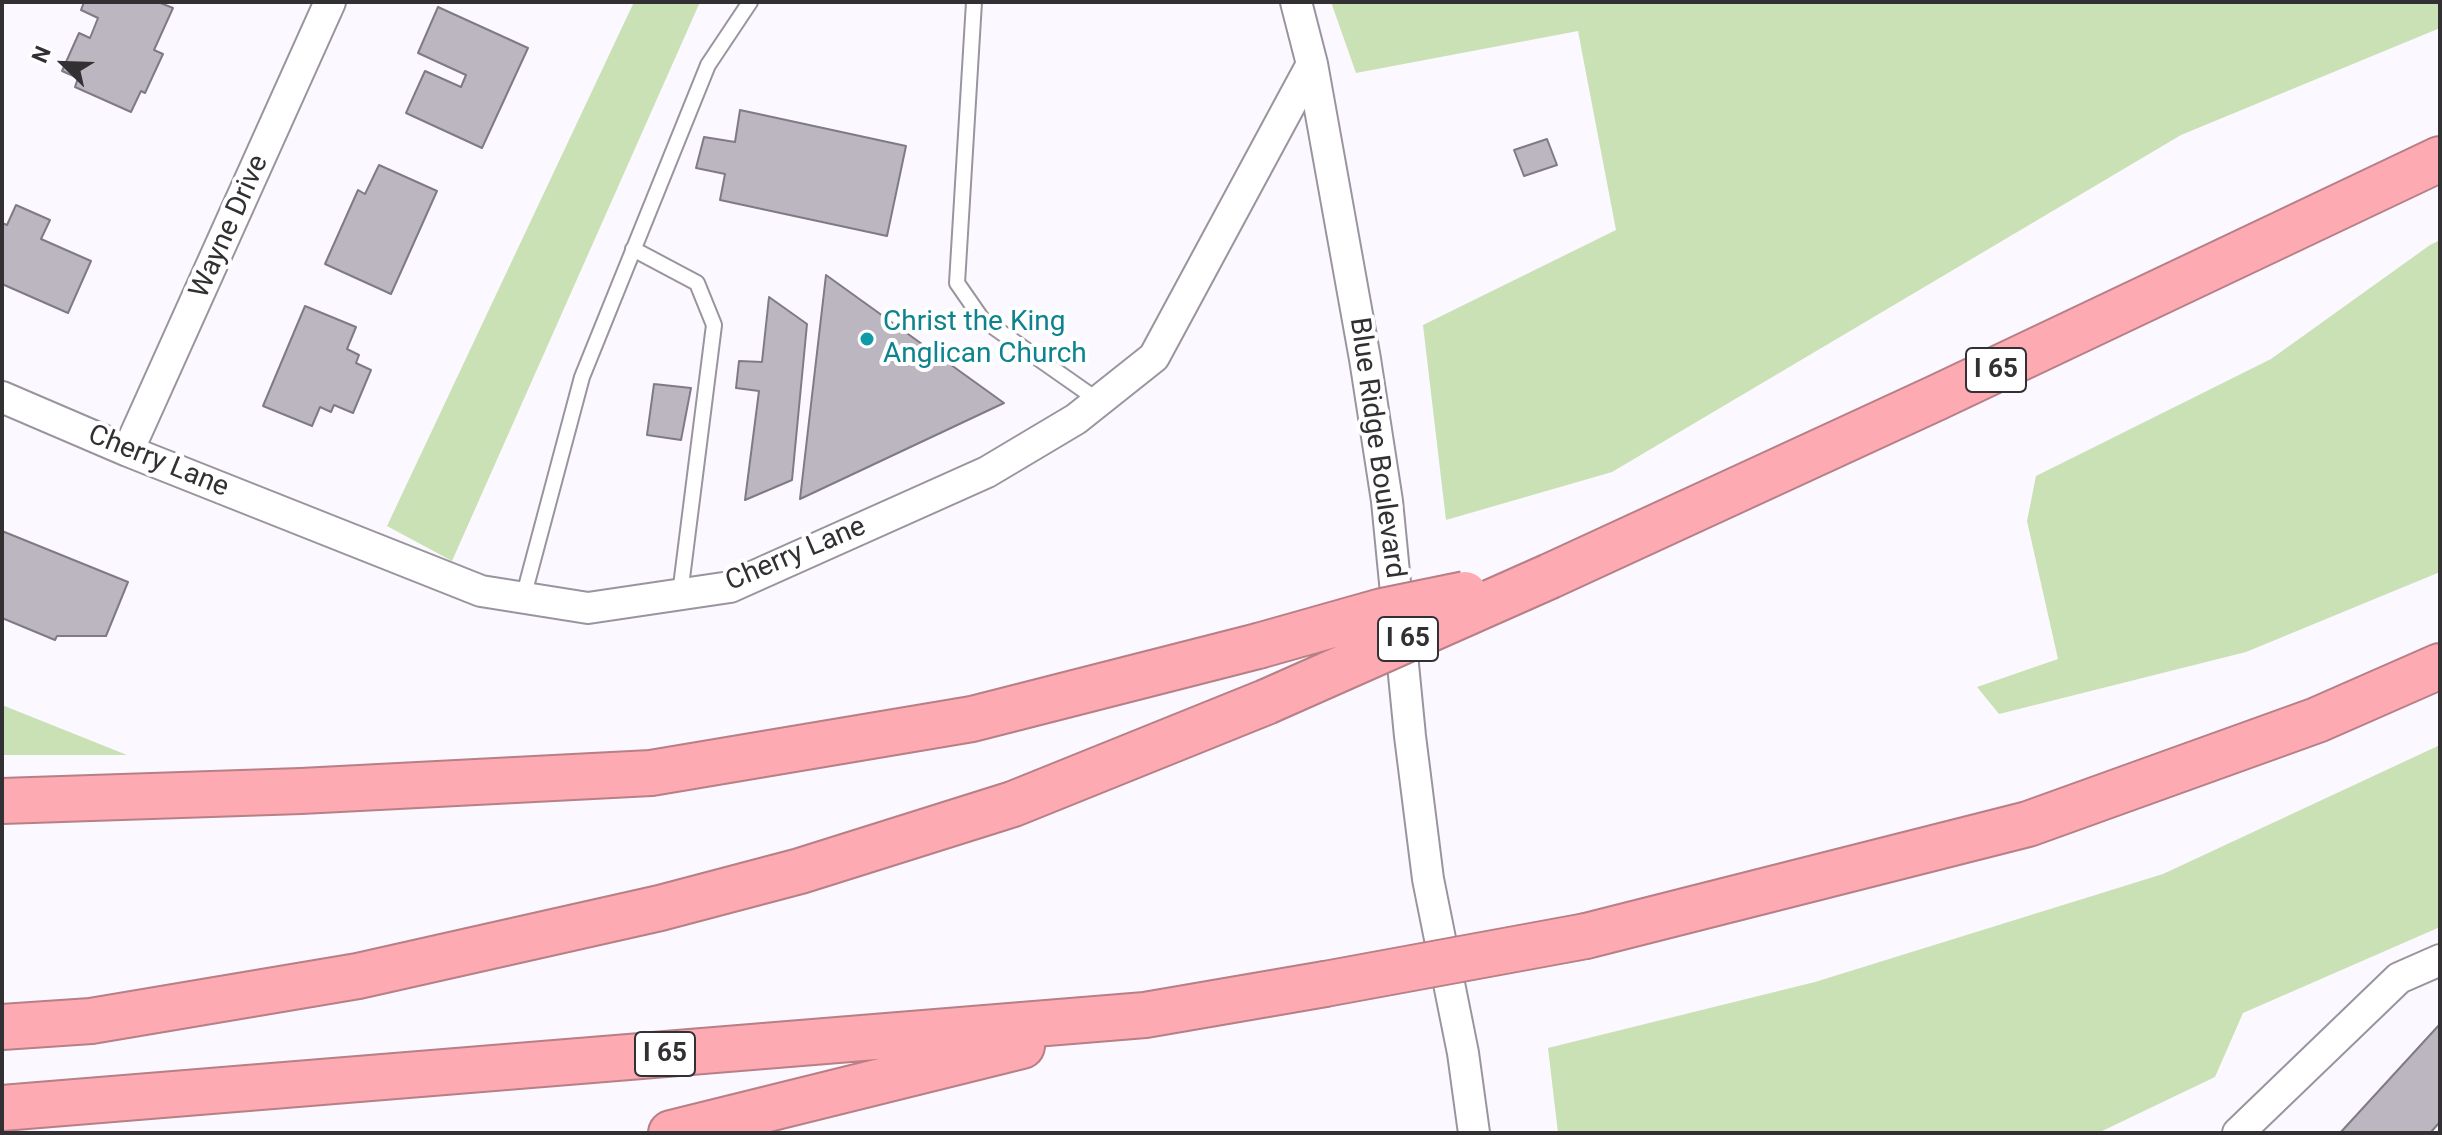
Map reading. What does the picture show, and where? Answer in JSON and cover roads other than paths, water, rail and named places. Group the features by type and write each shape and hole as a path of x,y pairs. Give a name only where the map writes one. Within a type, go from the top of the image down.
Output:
{"highway":[{"name":"I 65","path":"2,1027 91,1021 358,976 660,908 800,871 1013,804 1266,702 1550,576 1936,398 2440,159"},
{"path":"2,801 301,791 651,773 972,719 1382,611 1550,576"},
{"name":"I 65","path":"2,1108 1145,1015 1325,984 1586,936 2028,824 2317,720 2440,666"},
{"path":"671,1133 1145,1015"}],"street":[{"name":"Wayne Drive","path":"128,451 330,2"},
{"name":"Blue Ridge Boulevard","path":"1296,2 1312,64 1361,334 1387,501 1410,736 1428,879 1463,1053 1474,1133"},
{"name":"Cherry Lane","path":"2,397 128,451 481,591 588,608 730,587 987,472 1076,419 1154,357 1312,64"},
{"path":"2238,1133 2399,978 2440,960"}],"lane":[{"path":"523,598 582,377 708,65 750,2"},
{"path":"974,2 957,283 982,319 1099,401"},
{"path":"633,249 697,283 714,325 680,594"}],"place":[{"name":"Christ the King Anglican Church","path":"867,339"}]}
